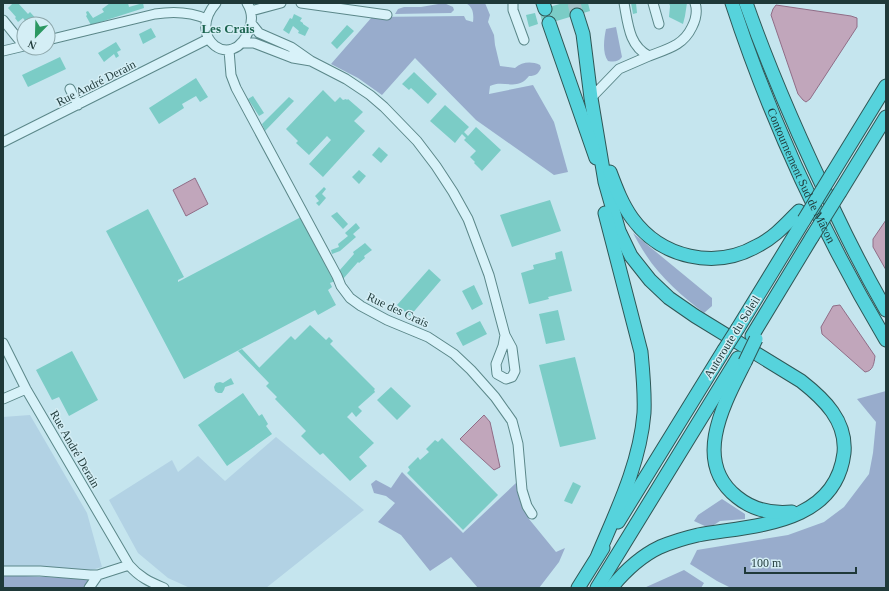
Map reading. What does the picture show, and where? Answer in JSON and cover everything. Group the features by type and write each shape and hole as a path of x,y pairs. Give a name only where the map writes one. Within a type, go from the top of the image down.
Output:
{"highway":[{"path":"724,3 740,41 749,56"},
{"name":"Contournement Sud de Mâcon","path":"732,3 749,56 798,174 831,243 886,340"},
{"name":"Contournement Sud de Mâcon","path":"746,3 762,48 792,122 855,252 886,310"},
{"path":"577,15 583,34 591,98 594,142 609,228 641,352 644,374 642,431 634,466 598,555"},
{"path":"549,23 594,142 632,218 650,237 661,245 692,257 709,259 726,257 742,254 759,246 801,215"},
{"name":"Autoroute du Soleil","path":"578,588 738,328 801,215 832,174 886,86"},
{"name":"Autoroute du Soleil","path":"597,588 741,360 784,283 886,117"},
{"path":"594,142 619,231 642,270 658,289 695,316 801,381 823,399 839,423 844,450 841,469 837,479 818,501 804,510 789,518 770,524 696,536 659,548 632,566 611,588"},
{"path":"741,360 717,425 714,450 720,474 724,483 735,496 752,507 776,513 804,510"}],"street":[{"path":"162,3 167,12"},
{"path":"216,3 207,19 204,42 217,48 228,50 241,43 248,34 251,23 249,7 281,3"},
{"path":"301,3 387,15"},
{"path":"513,3 524,40"},
{"path":"624,3 633,41 637,48 649,56"},
{"path":"653,3 659,24"},
{"path":"591,98 619,69 685,39 696,18 697,12 695,3"},
{"path":"56,38 142,16 167,12 189,14 207,19"},
{"path":"3,20 16,36"},
{"path":"251,23 259,33 294,54"},
{"name":"Rue André Derain","path":"3,142 204,42"},
{"path":"241,43 254,43 294,54 346,79 370,95 384,107 417,141 436,166 468,219 489,275 498,321 505,336"},
{"path":"3,51 16,48"},
{"name":"Rue des Crais","path":"228,50 232,75 238,92 337,276 340,286 350,298 361,306 387,320 428,337 454,354 471,370 495,397 512,421 518,444 522,490 527,506 532,514"},
{"path":"70,89 78,105"},
{"name":"Rue André Derain","path":"3,343 26,388 129,565 143,578 164,588"},
{"path":"3,400 26,388"},
{"path":"3,571 40,571 90,576 98,575 129,565"},
{"path":"89,588 98,575"}],"shaded area":[{"path":"444,3 453,7 454,10 451,13 395,14 398,9 404,7 421,7"},
{"path":"465,3 485,3 490,15 488,22 494,35 500,66 515,68 524,63 540,65 541,68 538,73 529,76 520,83 495,84 490,86 489,94 533,85 554,122 568,172 554,175 476,120 415,58 382,95 358,78 331,64 372,17 464,16 466,20 473,22 470,6"},
{"path":"776,5 857,18 857,27 810,99 806,102 798,94 771,15"},
{"path":"616,27 622,57 619,60 612,62 608,61 606,58 604,41 606,29"},
{"path":"195,178 208,204 186,216 173,190"},
{"path":"886,220 886,270 873,247 873,239"},
{"path":"633,233 712,298 712,306 704,313 680,293 665,279 652,263 642,250"},
{"path":"840,305 875,356 873,367 868,371 865,372 822,334 821,327 833,306"},
{"path":"886,391 886,588 731,588 690,564 697,550 788,535 824,522 844,507 869,474 873,453 876,422 857,399"},
{"path":"30,415 87,513 102,567 84,572 3,567 3,417"},
{"path":"484,415 490,422 500,467 494,470 460,439"},
{"path":"276,437 364,510 266,588 190,588 168,578 138,553 109,500 172,460 178,472 198,456 225,481"},
{"path":"402,472 463,533 516,483 529,519 556,552 565,548 559,562 539,588 478,588 451,557 430,571 401,535 378,522 395,503 386,496 374,493 371,484 376,480 391,488"},
{"path":"722,499 745,514 745,519 720,521 709,528 694,521 698,515"},
{"path":"684,570 704,583 701,588 644,588"},
{"path":"3,575 89,579 83,588 3,588"}],"building":[{"path":"13,3 18,3 28,14 30,12 34,16 16,17 8,8"},
{"path":"110,3 128,3 129,7 143,3 144,8 91,25 86,16 86,12 88,11 93,18 104,12 102,9"},
{"path":"563,3 588,3 590,11 543,25 539,10"},
{"path":"631,3 636,3 637,13 633,14"},
{"path":"669,3 687,3 683,24 669,17"},
{"path":"535,13 538,24 529,27 526,15"},
{"path":"294,14 302,18 300,21 309,28 305,36 298,33 299,31 293,26 289,34 283,30"},
{"path":"347,25 354,31 337,49 331,43"},
{"path":"151,28 156,37 143,44 139,34"},
{"path":"116,42 121,50 117,52 119,56 116,58 114,54 104,62 98,53"},
{"path":"60,57 66,69 28,87 22,75"},
{"path":"414,72 437,94 428,104 411,88 409,90 402,84"},
{"path":"196,78 208,97 200,102 196,96 182,104 184,108 159,124 149,108"},
{"path":"323,90 335,102 340,97 343,100 348,99 363,112 354,121 365,131 323,177 309,164 331,140 327,136 309,155 296,143 298,141 286,129"},
{"path":"253,96 264,113 259,116 248,99"},
{"path":"289,97 294,101 265,131 262,124"},
{"path":"445,105 469,127 464,132 468,136 476,127 501,150 482,171 470,157 476,151 464,140 466,138 462,134 455,143 430,121"},
{"path":"379,147 388,155 381,163 372,155"},
{"path":"359,170 366,176 359,184 352,177"},
{"path":"324,187 326,189 322,194 326,198 319,206 316,203 319,201 315,196"},
{"path":"550,200 561,231 512,247 500,215"},
{"path":"148,209 184,277 178,280 178,282 301,217 335,281 330,283 332,287 328,290 336,305 318,315 315,310 184,379 106,231"},
{"path":"337,212 348,224 343,229 331,216"},
{"path":"356,223 360,228 353,234 356,237 340,251 332,254 331,250 339,247 338,244 348,236 345,233"},
{"path":"365,243 372,250 364,256 365,258 359,263 358,262 343,279 339,271 354,254 353,252"},
{"path":"562,251 572,291 548,297 549,299 529,304 521,273 534,269 533,265 556,259 555,253"},
{"path":"429,269 441,280 410,316 397,305"},
{"path":"474,285 483,304 472,310 462,291"},
{"path":"558,310 565,340 546,344 539,314"},
{"path":"480,321 487,334 463,346 456,333"},
{"path":"310,325 326,340 329,337 333,341 330,344 375,389 375,392 358,407 362,411 356,417 352,412 347,417 374,443 359,457 367,466 350,481 323,453 320,455 301,436 306,431 275,399 277,397 266,386 269,383 238,351 242,349 259,368 291,336 295,340"},
{"path":"72,351 98,400 69,416 59,397 52,400 36,370"},
{"path":"575,357 596,439 560,447 539,365"},
{"path":"231,378 234,384 225,387 222,393 215,391 214,387 216,383 223,383"},
{"path":"391,387 411,406 397,420 377,400"},
{"path":"243,393 259,416 262,414 268,424 266,426 272,434 227,466 198,425"},
{"path":"442,438 498,495 463,530 407,473 410,470 408,467 418,457 420,460 429,452 426,449 435,440 438,442"},
{"path":"573,482 581,486 572,504 564,501"}],"tunnel":[{"path":"574,3 577,15"}],"district":[{"name":"Les Crais","path":"228,28"}]}
